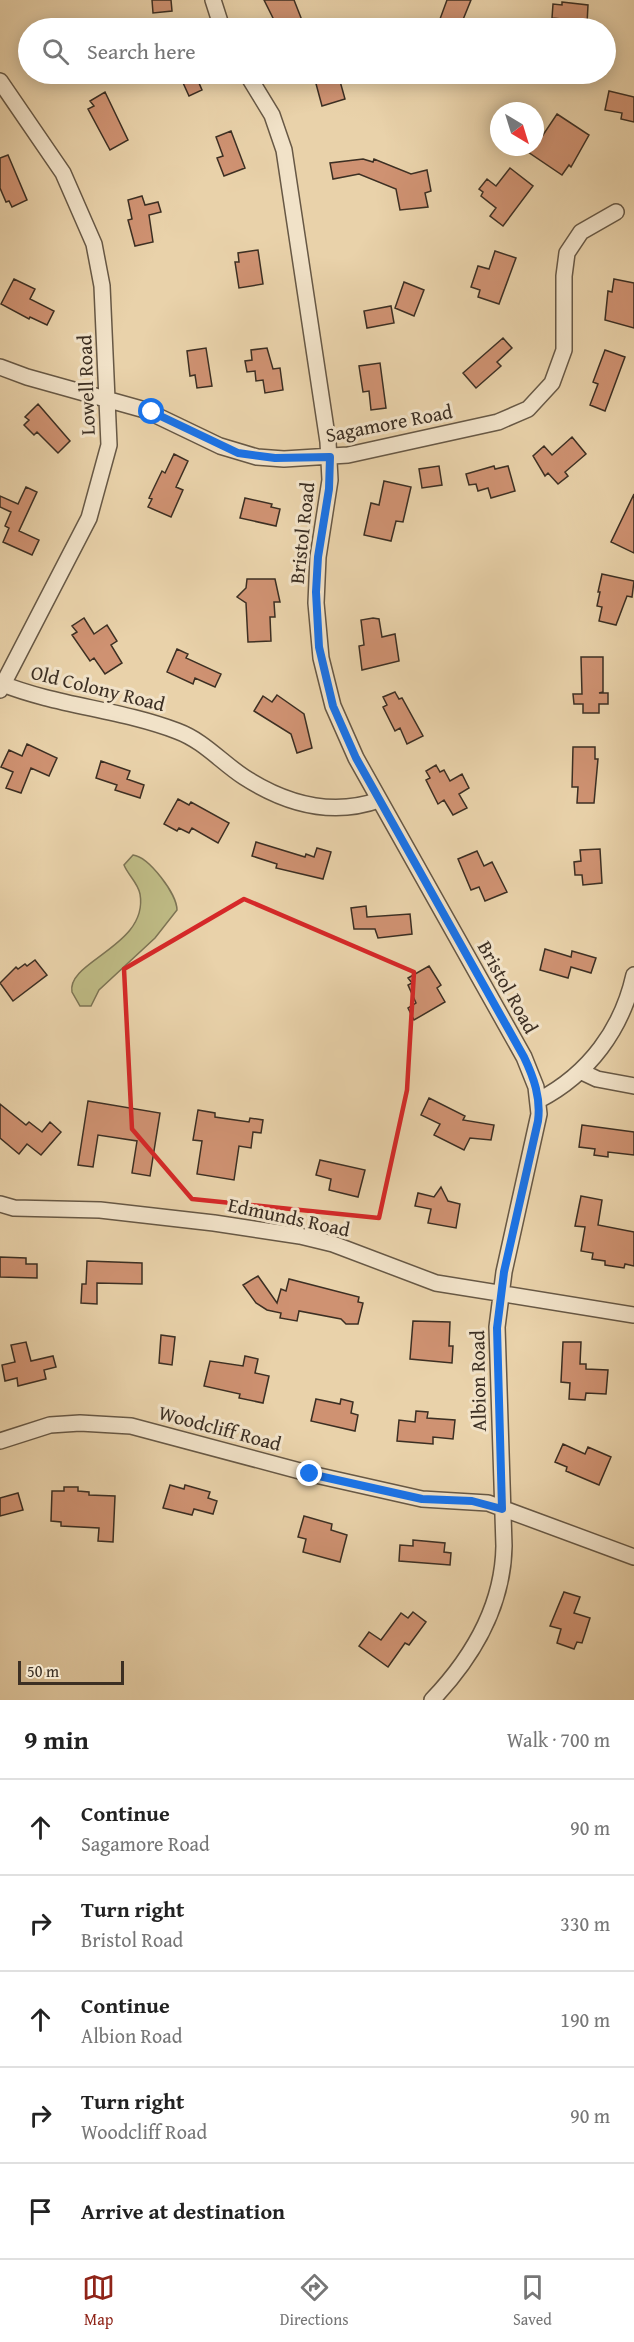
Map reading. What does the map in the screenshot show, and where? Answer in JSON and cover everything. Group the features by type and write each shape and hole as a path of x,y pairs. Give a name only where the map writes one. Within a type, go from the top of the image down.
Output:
{"street":[{"path":"213,0 219,18"},
{"name":"Lowell Road","path":"0,81 63,173 94,244 102,286 109,445 88,518 1,686"},
{"name":"Bristol Road","path":"253,84 276,123 286,160 330,457 329,489 317,569 319,647 337,717 379,800 524,1057 534,1080 538,1100"},
{"name":"Sagamore Road","path":"0,367 108,401 152,412 238,453 275,458 330,457 498,422 521,414 534,405 552,382 563,357 565,263 570,247 586,228 616,212"},
{"name":"Old Colony Road","path":"1,686 134,716 180,732 202,744 244,777 304,806 347,808 379,800"},
{"path":"538,1100 580,1071 618,1023 627,1002 634,975"},
{"path":"580,1071 597,1079 634,1086"},
{"name":"Albion Road","path":"432,1700 461,1666 491,1614 504,1563 496,1337 501,1294 536,1131 538,1100"},
{"name":"Edmunds Road","path":"0,1203 14,1208 123,1212 214,1222 300,1236 333,1244 436,1283 634,1315"},
{"name":"Woodcliff Road","path":"0,1441 51,1425 80,1423 131,1426 310,1474 411,1497 472,1501 502,1509 634,1557"}],"highlighted area":[{"path":"244,899 414,972 407,1090 379,1218 192,1199 132,1129 124,969"}],"shaded area":[{"path":"133,855 147,862 161,877 176,903 177,910 155,938 99,990 91,1006 80,1006 72,992 74,981 81,971 121,940 132,927 139,912 139,890 124,865"}],"building":[{"path":"152,0 171,0 172,11 153,13"},
{"path":"264,0 294,0 301,18 273,18"},
{"path":"447,0 471,0 464,18 440,18"},
{"path":"562,2 588,5 587,18 552,18 553,4 562,5"},
{"path":"184,84 199,84 202,90 189,96"},
{"path":"316,84 341,84 345,99 322,106"},
{"path":"609,91 634,97 634,122 621,119 622,113 605,110"},
{"path":"105,92 128,140 110,150 88,109 94,106 90,101"},
{"path":"557,114 589,135 571,167 569,165 562,175 534,156 544,156 544,134"},
{"path":"231,131 245,168 224,176 217,158 223,156 216,137"},
{"path":"8,155 27,200 12,207 9,201 6,202 0,188 0,158"},
{"path":"363,159 373,162 374,159 411,174 427,170 431,191 425,193 428,207 400,210 396,189 359,174 333,179 330,163"},
{"path":"510,168 533,186 503,226 490,216 496,208 481,196 483,192 479,189 487,179 496,186"},
{"path":"142,196 145,205 158,202 161,212 149,215 153,242 135,246 128,220 132,219 128,200"},
{"path":"258,250 263,284 239,288 235,262 239,262 238,253"},
{"path":"495,251 516,258 499,304 478,297 480,290 471,287 478,266 489,269"},
{"path":"14,279 35,289 30,299 54,311 47,325 30,317 29,319 1,304"},
{"path":"614,279 634,283 634,328 605,320 608,291 612,292"},
{"path":"404,282 424,290 414,316 395,308"},
{"path":"391,306 394,323 367,328 364,311"},
{"path":"503,338 512,348 497,362 501,366 476,388 463,373"},
{"path":"206,348 212,386 197,388 195,375 190,376 187,351"},
{"path":"267,348 273,369 280,368 283,390 265,393 263,380 256,381 255,371 247,372 245,361 252,360 251,350"},
{"path":"605,350 625,357 605,411 590,405 598,384 593,382"},
{"path":"380,363 386,408 371,410 369,391 363,392 359,366"},
{"path":"38,404 70,441 58,453 37,432 34,435 24,425 29,420 25,417"},
{"path":"572,437 586,454 565,472 568,476 558,484 548,473 545,476 533,456 544,446 552,455"},
{"path":"174,454 188,461 176,487 183,490 171,517 148,507 152,499 149,498 162,471 165,473"},
{"path":"439,466 442,485 422,488 419,469"},
{"path":"494,466 495,469 508,466 515,491 491,498 488,488 478,491 476,484 469,485 466,474"},
{"path":"384,481 411,487 403,522 396,521 391,541 364,535 371,503 379,505"},
{"path":"26,487 37,492 19,531 39,540 32,555 3,542 9,528 5,526 11,512 0,507 0,496 18,504"},
{"path":"634,494 634,553 611,542"},
{"path":"245,498 272,504 271,507 280,509 276,526 240,518"},
{"path":"602,574 634,581 632,597 627,596 616,625 599,621 602,607 597,606"},
{"path":"247,579 275,579 280,602 274,602 275,617 270,617 271,641 248,642 246,603 237,597 246,588"},
{"path":"84,618 94,634 107,625 117,641 111,645 122,663 105,674 94,658 90,661 72,635 77,632 72,626"},
{"path":"379,619 382,637 395,634 399,661 362,670 359,646 364,645 361,620"},
{"path":"177,649 188,654 186,658 221,674 215,687 195,678 193,684 167,672"},
{"path":"581,657 603,657 603,692 599,693 608,693 608,704 599,704 599,713 583,713 583,704 574,704 573,694 582,694"},
{"path":"395,692 399,699 402,698 423,736 407,744 400,728 395,731 383,707 387,705 383,697"},
{"path":"277,695 304,714 312,748 297,753 291,734 254,711 263,696 272,702"},
{"path":"27,744 57,758 49,776 31,768 21,793 6,788 13,772 1,767 9,750 22,756"},
{"path":"573,747 595,747 595,759 598,759 594,803 577,803 578,787 572,787"},
{"path":"101,761 130,771 127,779 144,785 140,798 115,790 117,785 96,778"},
{"path":"436,765 440,772 444,770 450,781 462,774 469,788 459,794 467,808 453,815 444,800 438,804 426,780 430,778 426,771"},
{"path":"178,799 189,805 191,802 229,823 218,843 192,828 189,833 179,828 177,831 164,824"},
{"path":"256,842 305,857 306,854 314,857 317,848 331,852 323,879 276,868 277,864 252,856"},
{"path":"600,849 602,883 583,885 582,875 575,875 574,862 581,861 580,850"},
{"path":"477,851 484,866 492,862 507,892 485,901 479,887 471,890 458,859"},
{"path":"366,906 367,917 410,914 412,934 378,938 375,929 354,929 351,908"},
{"path":"545,949 571,957 572,951 596,958 591,973 571,967 568,978 540,970"},
{"path":"35,960 47,975 13,1001 0,983 16,967 18,969 25,964 27,966"},
{"path":"429,966 441,985 437,988 445,1002 414,1020 408,1008 416,1003 408,985 412,983 408,978"},
{"path":"429,1098 465,1116 463,1120 494,1125 491,1140 470,1138 464,1150 434,1135 440,1124 421,1115"},
{"path":"88,1101 160,1113 150,1176 132,1173 137,1141 98,1135 93,1167 78,1165"},
{"path":"0,1104 26,1125 29,1122 42,1132 50,1122 61,1132 41,1155 27,1144 19,1154 0,1138"},
{"path":"198,1110 215,1113 215,1117 249,1122 250,1118 263,1120 261,1133 253,1132 251,1148 239,1146 234,1180 197,1174 202,1141 193,1140"},
{"path":"582,1125 634,1132 634,1155 608,1152 608,1157 594,1155 595,1149 579,1147"},
{"path":"320,1160 365,1170 358,1197 329,1190 331,1179 316,1175"},
{"path":"441,1187 448,1201 460,1204 456,1228 428,1223 431,1209 415,1206 418,1193 434,1197"},
{"path":"581,1196 602,1200 598,1225 634,1232 634,1266 625,1264 624,1268 605,1265 605,1261 592,1259 593,1253 581,1251 585,1227 575,1226"},
{"path":"0,1257 26,1258 26,1264 37,1264 37,1278 0,1277"},
{"path":"87,1261 142,1263 142,1284 97,1283 97,1304 81,1303 82,1284 86,1284"},
{"path":"258,1276 277,1303 281,1289 286,1291 289,1279 359,1297 358,1302 363,1303 358,1324 346,1324 341,1319 299,1311 297,1321 280,1318 281,1313 267,1310 256,1303 243,1285"},
{"path":"413,1321 450,1322 449,1346 453,1346 452,1363 410,1359"},
{"path":"161,1335 175,1337 172,1365 159,1363"},
{"path":"26,1342 31,1361 53,1356 56,1367 44,1370 46,1379 18,1386 17,1378 5,1381 2,1365 15,1362 11,1345"},
{"path":"563,1342 581,1342 580,1364 586,1364 586,1369 608,1370 606,1394 586,1393 585,1400 569,1399 570,1383 561,1382"},
{"path":"245,1356 258,1359 255,1373 269,1376 263,1403 239,1398 240,1394 204,1386 210,1361 243,1366"},
{"path":"316,1399 340,1404 341,1399 353,1402 351,1413 358,1415 355,1431 311,1421"},
{"path":"416,1411 428,1412 427,1418 455,1420 453,1439 433,1437 433,1444 397,1441 399,1420 415,1422"},
{"path":"563,1444 585,1454 588,1447 611,1457 599,1485 566,1471 567,1467 555,1462"},
{"path":"170,1485 184,1489 185,1485 210,1492 208,1498 217,1501 213,1514 194,1509 192,1515 163,1508"},
{"path":"64,1487 78,1487 78,1491 89,1492 89,1495 115,1496 113,1542 98,1541 99,1528 61,1526 61,1522 51,1521 52,1491 64,1491"},
{"path":"18,1493 23,1510 0,1516 0,1498"},
{"path":"304,1516 332,1524 331,1530 347,1535 340,1562 303,1552 306,1539 298,1537"},
{"path":"413,1540 445,1543 444,1552 451,1553 450,1565 399,1561 400,1545 413,1546"},
{"path":"564,1592 580,1597 574,1613 590,1618 582,1643 577,1642 574,1649 557,1643 561,1629 550,1626"},
{"path":"413,1612 426,1622 409,1645 405,1643 388,1667 359,1646 369,1632 381,1640 401,1613 408,1618"}],"route":[{"path":"152,412 238,453 275,458 330,457 329,489 318,557 316,592 319,647 333,706 356,758 524,1057 534,1080 538,1100 538,1121 504,1272 497,1328 502,1509 488,1503 422,1499 310,1474"}]}
